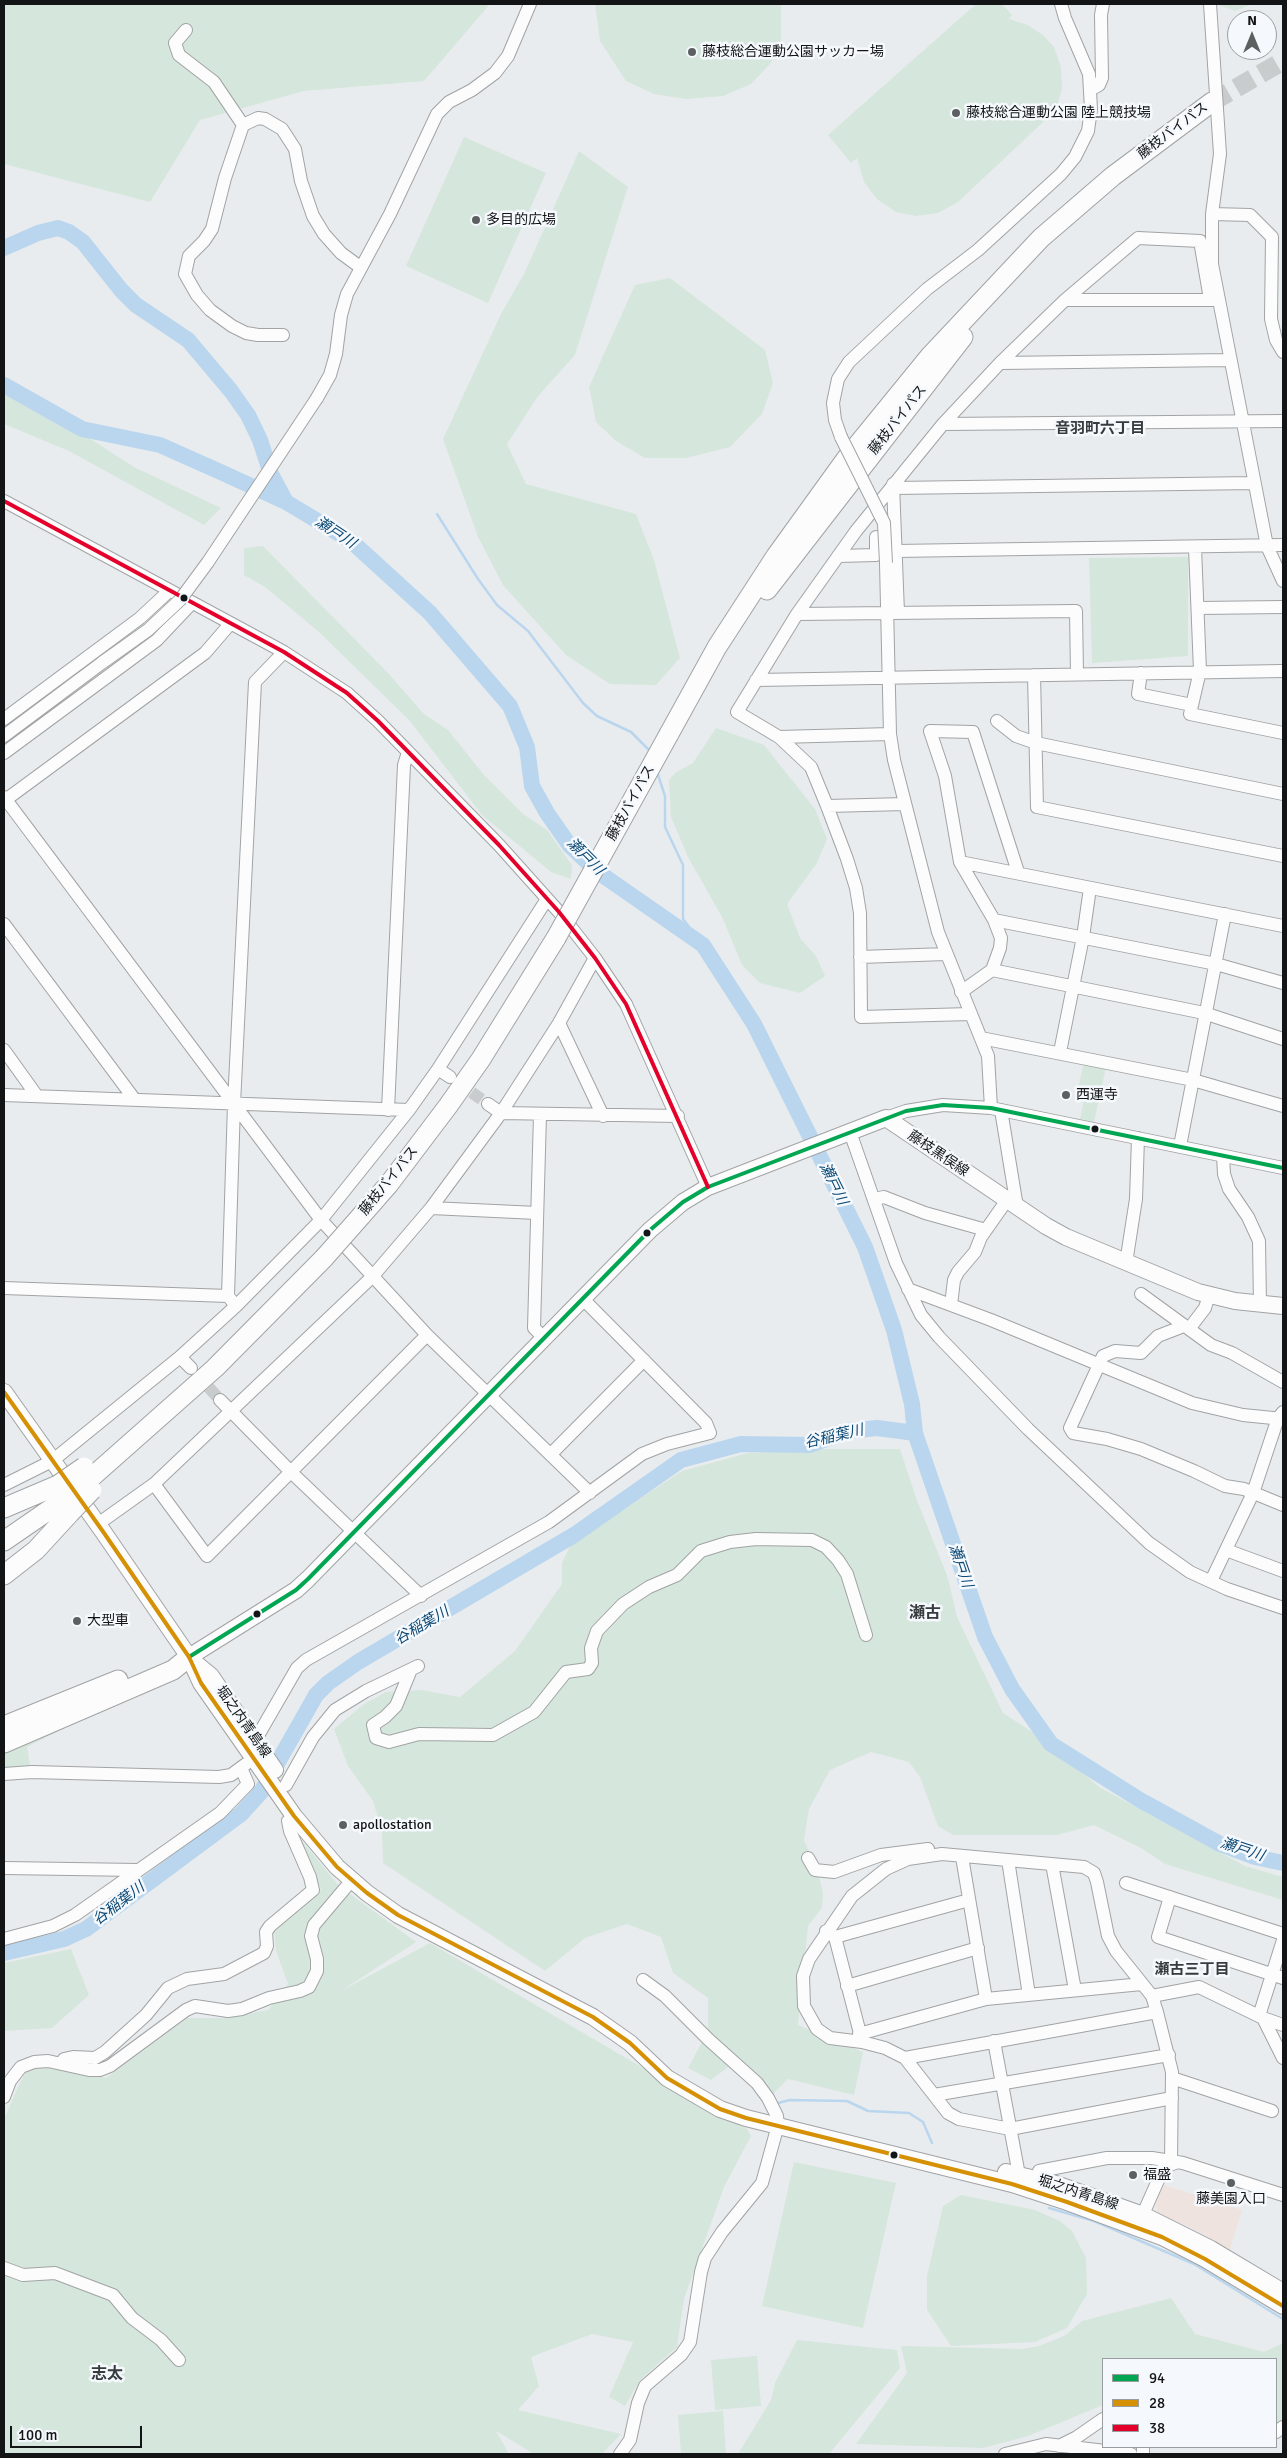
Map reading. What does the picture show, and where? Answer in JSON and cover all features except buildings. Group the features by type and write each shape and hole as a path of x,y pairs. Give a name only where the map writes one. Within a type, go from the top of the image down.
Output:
{"highway":[{"name":"藤枝バイパス","path":"4,1541 64,1499 90,1478 215,1368 324,1258 394,1177 481,1059 556,938 669,734 717,648 776,556 846,459 918,370 1041,238 1113,176 1212,102 1087,204 1025,264 993,299 769,587 669,734"},
{"path":"4,1508 64,1499"},
{"path":"4,1575 36,1550 64,1499"},
{"path":"4,1726 166,1661 189,1657"},
{"path":"4,1743 173,1670 189,1657"},
{"path":"4,1738 21,1731 33,1721 38,1712"}],"main road":[{"path":"4,1392 98,1524 189,1657 296,1590 490,1394 543,1337 650,1230 683,1202 708,1187 886,1118"},
{"name":"藤枝黒俣線","path":"886,1118 1046,1226 1126,1262 1209,1295 1283,1306"},
{"name":"堀之内青島線","path":"189,1657 201,1682 314,1826 342,1859 372,1885 404,1907 596,2008 637,2036 671,2070 687,2080 717,2097 778,2121 1012,2184 1140,2221 1283,2306"},
{"name":"堀之内青島線","path":"281,1784 294,1816 337,1867 398,1916 594,2016 630,2043 668,2078 720,2109 746,2118 778,2121 1056,2184 1140,2221 1211,2249 1283,2292"}],"street":[{"path":"4,736 148,630 180,600 208,562 330,376 336,354 341,315 347,294 390,214 437,114 450,102 472,90 495,73 508,56 530,4"},
{"path":"892,613 886,563 884,523 841,437 835,420 833,403 835,390 842,371 879,332 927,289 978,250 1061,174 1075,157 1088,131 1091,109 1089,74 1084,58 1060,4"},
{"path":"1090,90 1099,85 1102,78 1101,15 1104,4"},
{"path":"1210,4 1220,154 1212,214 1212,264 1215,299"},
{"path":"186,30 175,43 179,55 214,82 243,126"},
{"path":"283,335 258,336 246,333 232,326 210,310 197,295 185,274 189,256 204,241 212,229 225,178 243,126 258,118 265,119 282,129 295,148 301,181 313,216 324,234 341,253 360,267"},
{"path":"1212,214 1250,215 1272,237 1271,319 1276,340 1283,352"},
{"path":"970,1014 861,1017 860,913 856,888 827,806 811,767 778,737 737,712 797,614 838,556 943,424 1000,363 1066,300 1138,238 1200,241 1230,360 1267,546 1283,581"},
{"path":"1066,300 1215,299"},
{"path":"1000,363 1230,360"},
{"path":"943,424 1283,421"},
{"path":"894,486 1254,483"},
{"path":"894,486 896,551 888,677 890,734 905,804 938,932 988,1056 1012,1203 986,1230 975,1252 954,1280 951,1305"},
{"path":"4,501 284,652 315,671 354,699 408,752 529,878 595,958 626,1004 678,1116 708,1187"},
{"path":"838,556 876,555 876,537"},
{"path":"896,551 1283,546"},
{"path":"1195,548 1200,671 1190,714 1283,733"},
{"path":"4,719 140,618 169,591"},
{"path":"4,753 157,640 192,603"},
{"path":"1198,608 1283,607"},
{"path":"797,614 1076,611 1077,674"},
{"path":"230,624 205,653 4,800 321,1220 427,1335 590,1493"},
{"path":"232,1301 234,1104 255,682 284,652"},
{"path":"756,680 1283,671"},
{"path":"1141,673 1138,694 1192,705"},
{"path":"1034,675 1037,807 1283,856"},
{"path":"997,721 1016,736 1036,743 1283,794"},
{"path":"961,992 992,970 1000,948 1001,938 994,920 960,862 945,776 930,731 972,732 1018,872"},
{"path":"778,737 890,734"},
{"path":"388,1110 404,765 408,752"},
{"path":"827,806 905,804"},
{"path":"960,862 1283,926"},
{"path":"1060,1052 1083,937 1090,888"},
{"path":"4,1485 52,1461 180,1357 232,1301 321,1220 409,1110 438,1069 547,899"},
{"path":"1180,1146 1204,1013 1216,964 1225,914"},
{"path":"994,920 1216,964 1283,983"},
{"path":"4,924 135,1100"},
{"path":"860,957 946,954"},
{"path":"98,1524 154,1484 372,1277 431,1208 501,1114 559,1023 595,958"},
{"path":"992,970 1204,1013 1283,1039"},
{"path":"559,1023 602,1116"},
{"path":"981,1038 1060,1052 1193,1080 1283,1106"},
{"path":"4,1050 37,1096"},
{"path":"438,1069 450,1077"},
{"path":"4,1095 409,1110"},
{"path":"488,1104 501,1114 678,1116"},
{"path":"886,1118 906,1111 943,1105 996,1109 1283,1168"},
{"path":"540,1115 534,1328 543,1337"},
{"path":"846,1134 874,1199 896,1263 922,1315 939,1337 1028,1429 1149,1544 1190,1572 1283,1608"},
{"path":"1126,1262 1136,1199 1138,1138"},
{"path":"1223,1156 1224,1174 1229,1189 1248,1217 1259,1241 1260,1304"},
{"path":"874,1199 884,1197 925,1213 986,1230"},
{"path":"431,1208 537,1213"},
{"path":"4,1288 232,1301"},
{"path":"908,1289 1206,1407 1244,1415 1281,1416 1253,1493 1211,1581"},
{"path":"1141,1294 1211,1345 1232,1353 1283,1382"},
{"path":"1209,1295 1205,1308 1186,1327 1158,1336 1141,1353 1108,1352 1103,1356 1070,1428 1073,1433 1141,1450 1194,1471 1225,1486 1253,1493 1283,1505"},
{"path":"4,1774 32,1772 219,1777 231,1775 258,1756 297,1668 306,1660 549,1522 642,1454 668,1444 710,1433 706,1423 582,1298"},
{"path":"154,1484 207,1556 292,1473 427,1335"},
{"path":"180,1357 192,1368"},
{"path":"551,1454 644,1360"},
{"path":"220,1400 292,1473 421,1596"},
{"path":"281,1784 313,1737 336,1710 366,1691 414,1669 396,1706 373,1725 376,1738 389,1742 419,1734 493,1734 534,1712 566,1672 588,1669 592,1663 591,1648 597,1631 623,1604 649,1587 677,1575 701,1551 730,1542 756,1539 812,1540 826,1547 847,1574 866,1635"},
{"path":"1226,1550 1283,1571"},
{"path":"4,1940 53,1926 75,1915 220,1813 248,1784 241,1768"},
{"path":"59,2062 67,2057 95,2058 105,2052 146,2015 168,1988 187,1979 224,1974 264,1953 267,1946 266,1932 270,1926 313,1890 310,1876 290,1831 288,1821 294,1816"},
{"path":"808,1858 814,1870 834,1872 880,1855 909,1850 938,1849 962,1857"},
{"path":"1142,1984 986,1999 861,2038 830,2038 817,2029 804,2006 803,1976 809,1959 831,1934 852,1896 886,1869 908,1859 942,1854 1084,1867 1094,1872 1108,1936 1116,1951 1152,1996 1169,2055 1172,2078 1174,2162"},
{"path":"962,1857 986,1999"},
{"path":"1008,1860 1030,1994"},
{"path":"1052,1864 1075,1990"},
{"path":"4,1868 138,1870"},
{"path":"4,2097 10,2081 21,2067 34,2062 59,2062 89,2070 100,2070 110,2066 186,2010 195,2006 228,2011 242,2009 269,1998 309,1987 317,1970 317,1959 311,1936 314,1925 352,1880"},
{"path":"1126,1883 1283,1934"},
{"path":"1170,1897 1158,1937 1278,1977"},
{"path":"831,1934 969,1900"},
{"path":"831,1934 861,2038"},
{"path":"1261,2017 1278,1977 1283,1940"},
{"path":"847,1986 978,1948"},
{"path":"620,2454 630,2440 638,2403 645,2386 681,2355 690,2342 705,2258 722,2232 762,2183 778,2121 768,2098 757,2083 708,2039 665,1996 643,1980"},
{"path":"1152,1996 1199,1987 1261,2017 1283,2025"},
{"path":"905,2058 994,2040 1157,2012"},
{"path":"1261,2017 1283,2058"},
{"path":"861,2038 905,2058 948,2113 959,2119 1010,2129 1172,2098"},
{"path":"994,2040 1019,2175"},
{"path":"934,2095 1169,2055"},
{"path":"1172,2078 1272,2111"},
{"path":"1039,2172 1107,2158 1142,2157 1174,2162 1283,2195"},
{"path":"1140,2221 1164,2168 1174,2162"},
{"path":"4,2268 23,2275 55,2273 113,2295 132,2318 162,2340 179,2360"},
{"path":"1059,2446 1077,2437 1102,2420"},
{"path":"1004,2454 1046,2444 1130,2454"}],"shaded area":[{"path":"1164,2185 1242,2210 1230,2250 1190,2227 1158,2214 1155,2205"}],"green space":[{"path":"4,4 490,4 424,81 304,91 200,120 150,202 4,164"},
{"name":"藤枝総合運動公園サッカー場","path":"595,4 781,4 781,42 770,64 751,84 723,96 686,99 654,94 626,81 600,41"},
{"path":"976,4 1002,4 1012,15 1009,19 1028,25 1043,35 1054,47 1061,67 1062,89 1056,110 958,202 938,213 916,216 896,212 877,199 864,182 857,158 851,163 828,135"},
{"path":"1221,4 1252,4 1237,10 1221,6"},
{"name":"多目的広場","path":"464,137 546,173 488,303 406,266"},
{"path":"579,151 628,187 575,355 538,396 507,444 526,484 636,514 654,560 680,658 656,685 610,684 566,655 503,585 478,537 443,439 501,314 524,274"},
{"path":"670,278 765,350 773,383 762,414 730,447 686,458 645,458 616,441 596,422 589,387 635,285"},
{"path":"4,394 78,431 134,467 221,508 204,525 69,451 4,424"},
{"path":"263,546 388,673 424,714 448,730 484,775 523,814 547,830 572,865 571,879 551,872 482,815 409,720 319,632 265,587 244,575 244,548"},
{"path":"1188,557 1188,656 1092,663 1089,558"},
{"path":"716,728 764,745 815,809 827,839 817,863 787,904 800,938 816,956 825,976 800,993 760,983 742,965 723,919 688,857 671,817 669,780 675,773 693,763"},
{"path":"1084,1062 1106,1067 1094,1122 1080,1119 1085,1095 1077,1093"},
{"path":"828,1449 900,1449 918,1503 948,1578 957,1617 1003,1713 1051,1744 1099,1787 1245,1866 1283,1877 1283,1900 1165,1864 1141,1848 1094,1825 1057,1835 953,1835 938,1826 920,1777 909,1762 871,1752 830,1770 809,1809 804,1840 818,1872 823,1893 822,1908 808,1926 798,2025 863,2052 854,2095 788,2079 771,2096 740,2058 711,2080 688,2068 708,2031 708,1998 673,1973 661,1937 627,1924 585,1938 545,1971 383,1863 382,1831 373,1801 348,1766 334,1729 364,1704 386,1692 421,1690 460,1697 515,1651 562,1584 562,1563 571,1544 682,1471 748,1453"},
{"path":"104,1708 27,1747 30,1765 4,1770 4,1747"},
{"path":"298,1836 339,1886 416,1942 341,1991 430,1943 747,2129 751,2136 724,2187 684,2299 677,2347 640,2380 625,2406 609,2397 633,2342 592,2334 531,2357 539,2386 518,2410 621,2434 602,2454 534,2454 496,2431 509,2454 4,2454 4,2119 18,2087 26,2072 44,2064 106,2078 188,2018 223,2018 268,2010 288,1984 276,1951 274,1929 321,1889"},
{"path":"71,1949 89,1995 52,2028 4,2031 4,1963"},
{"path":"794,2162 896,2183 863,2328 762,2306"},
{"path":"961,2195 1035,2210 1060,2221 1072,2231 1086,2258 1087,2294 1067,2328 1035,2342 951,2346 927,2310 927,2276 943,2206"},
{"path":"1171,2298 1195,2334 1264,2352 1283,2343 1283,2420 1277,2423 1277,2358 1102,2358 1102,2405 1028,2436 983,2448 856,2444 907,2373 901,2346 1021,2349 1039,2346 1064,2336 1082,2321"},
{"path":"797,2340 897,2350 900,2368 829,2454 738,2454 771,2400 775,2383"},
{"path":"757,2356 761,2406 715,2410 711,2360"},
{"path":"723,2411 726,2454 681,2454 678,2415"}],"waterway":[{"name":"瀬戸川","path":"4,248 38,233 58,228 69,232 83,242 121,290 136,305 188,340 231,391 248,415 260,440 271,474 286,502"},
{"name":"瀬戸川","path":"4,385 82,429 160,445 286,502 351,541 430,613 510,706 527,747 532,786 547,813 570,846 598,872 703,945 754,1024 865,1247 894,1330 912,1404 915,1433 985,1637 1012,1689 1051,1744 1140,1800 1220,1844 1255,1857 1283,1863"},
{"path":"437,514 478,579 497,605 528,631 583,703 597,716 631,732 651,752"},
{"path":"657,772 665,796 665,827 683,865 683,919 703,945"},
{"name":"谷稲葉川","path":"4,1953 64,1939 86,1929 241,1814 261,1792 316,1695 328,1683 358,1662 574,1535 681,1460 741,1444 810,1445 848,1431 877,1428 915,1433"},
{"path":"778,2103 790,2100 847,2101 868,2111 909,2113 923,2122 932,2143"},
{"path":"1049,2208 1094,2221 1194,2264 1283,2319"}],"tunnel":[{"path":"1212,102 1283,61"},
{"path":"457,1082 488,1104"},
{"path":"197,1374 220,1400"}],"transit line":[{"name":"38","path":"4,501 284,652 347,693 378,721 499,845 559,912 595,958 626,1004 708,1187"},
{"name":"94","path":"189,1657 296,1590 650,1230 683,1202 708,1187 906,1111 943,1105 991,1108 1283,1168"},
{"name":"28","path":"4,1392 189,1657 201,1683 294,1816 337,1867 367,1893 398,1915 593,2017 630,2043 667,2078 720,2109 746,2118 1012,2184 1067,2202 1162,2237 1205,2259 1283,2306"}],"place":[{"name":"藤枝総合運動公園サッカー場","path":"692,52"},
{"name":"藤枝総合運動公園 陸上競技場","path":"956,113"},
{"name":"多目的広場","path":"476,220"},
{"name":"西運寺","path":"1066,1095"},
{"name":"大型車","path":"77,1621"},
{"name":"apollostation","path":"343,1825"},
{"name":"福盛","path":"1133,2175"},
{"name":"藤美園入口","path":"1231,2183"}],"district":[{"name":"音羽町六丁目","path":"1100,429"},
{"name":"瀬古","path":"925,1614"},
{"name":"瀬古三丁目","path":"1192,1970"},
{"name":"志太","path":"107,2375"}]}
